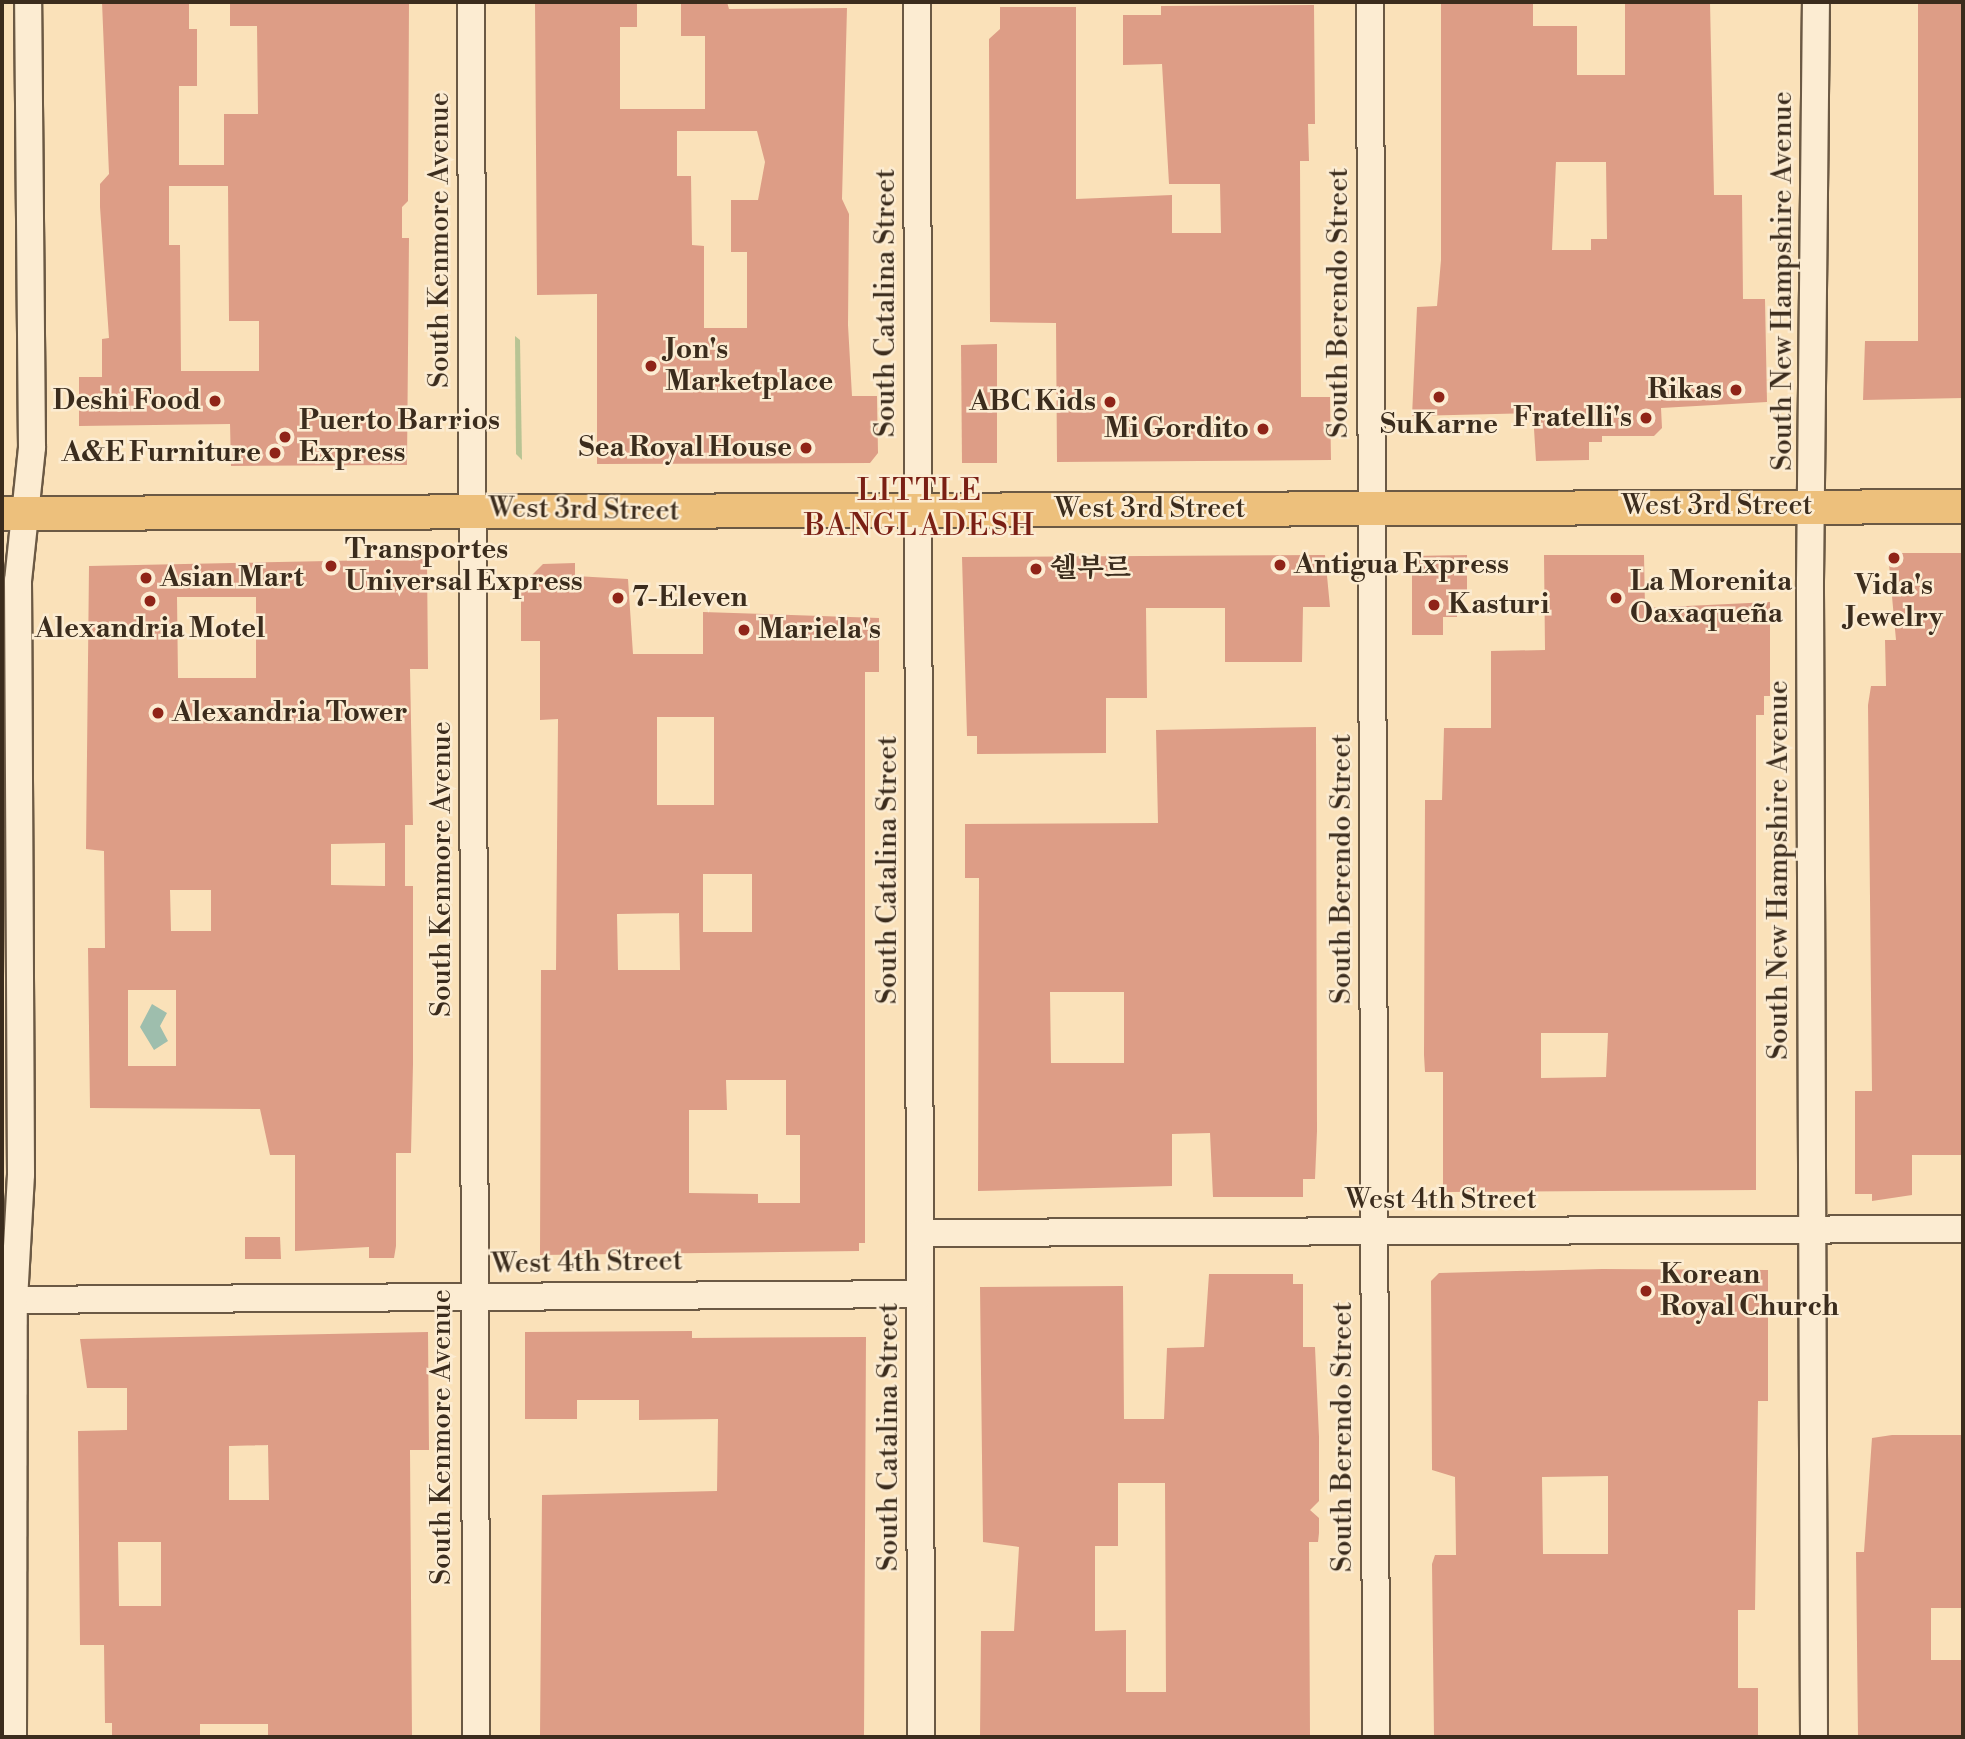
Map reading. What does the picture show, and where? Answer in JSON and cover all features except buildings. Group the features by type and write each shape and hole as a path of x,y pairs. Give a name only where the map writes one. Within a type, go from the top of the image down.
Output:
{"main road":[{"name":"West 3rd Street","path":"13,513 474,509 1963,506"}],"street":[{"path":"13,1737 8,1300 21,1174 18,581 13,513 32,447 28,2"},
{"name":"South Kenmore Avenue","path":"471,2 474,509 472,1296 476,1737"},
{"name":"South Catalina Street","path":"917,2 921,1737"},
{"name":"South Berendo Street","path":"1370,2 1377,1737"},
{"name":"South New Hampshire Avenue","path":"1814,1737 1812,1230 1816,2"},
{"name":"West 4th Street","path":"920,1233 1963,1229"},
{"name":"West 4th Street","path":"8,1300 920,1294"}],"green space":[{"path":"515,336 520,340 522,460 516,454"}],"shaded area":[{"path":"152,1004 167,1013 160,1026 168,1041 154,1050 140,1027"}],"place":[{"name":"Jon's Marketplace","path":"651,366"},
{"name":"Rikas","path":"1736,390"},
{"name":"SuKarne","path":"1439,397"},
{"name":"Deshi Food","path":"215,401"},
{"name":"ABC Kids","path":"1110,402"},
{"name":"Fratelli's","path":"1646,418"},
{"name":"Mi Gordito","path":"1263,429"},
{"name":"Puerto Barrios Express","path":"285,437"},
{"name":"Sea Royal House","path":"806,448"},
{"name":"A&E Furniture","path":"275,453"},
{"name":"Vida's Jewelry","path":"1894,558"},
{"name":"Antigua Express","path":"1280,565"},
{"name":"Transportes Universal Express","path":"331,566"},
{"name":"쉘부르","path":"1036,569"},
{"name":"Asian Mart","path":"146,578"},
{"name":"7-Eleven","path":"618,598"},
{"name":"La Morenita Oaxaqueña","path":"1616,598"},
{"name":"Alexandria Motel","path":"150,601"},
{"name":"Kasturi","path":"1434,605"},
{"name":"Mariela's","path":"744,630"},
{"name":"Alexandria Tower","path":"158,713"},
{"name":"Korean Royal Church","path":"1646,1291"}],"district":[{"name":"LITTLE BANGLADESH","path":"920,508"}]}
